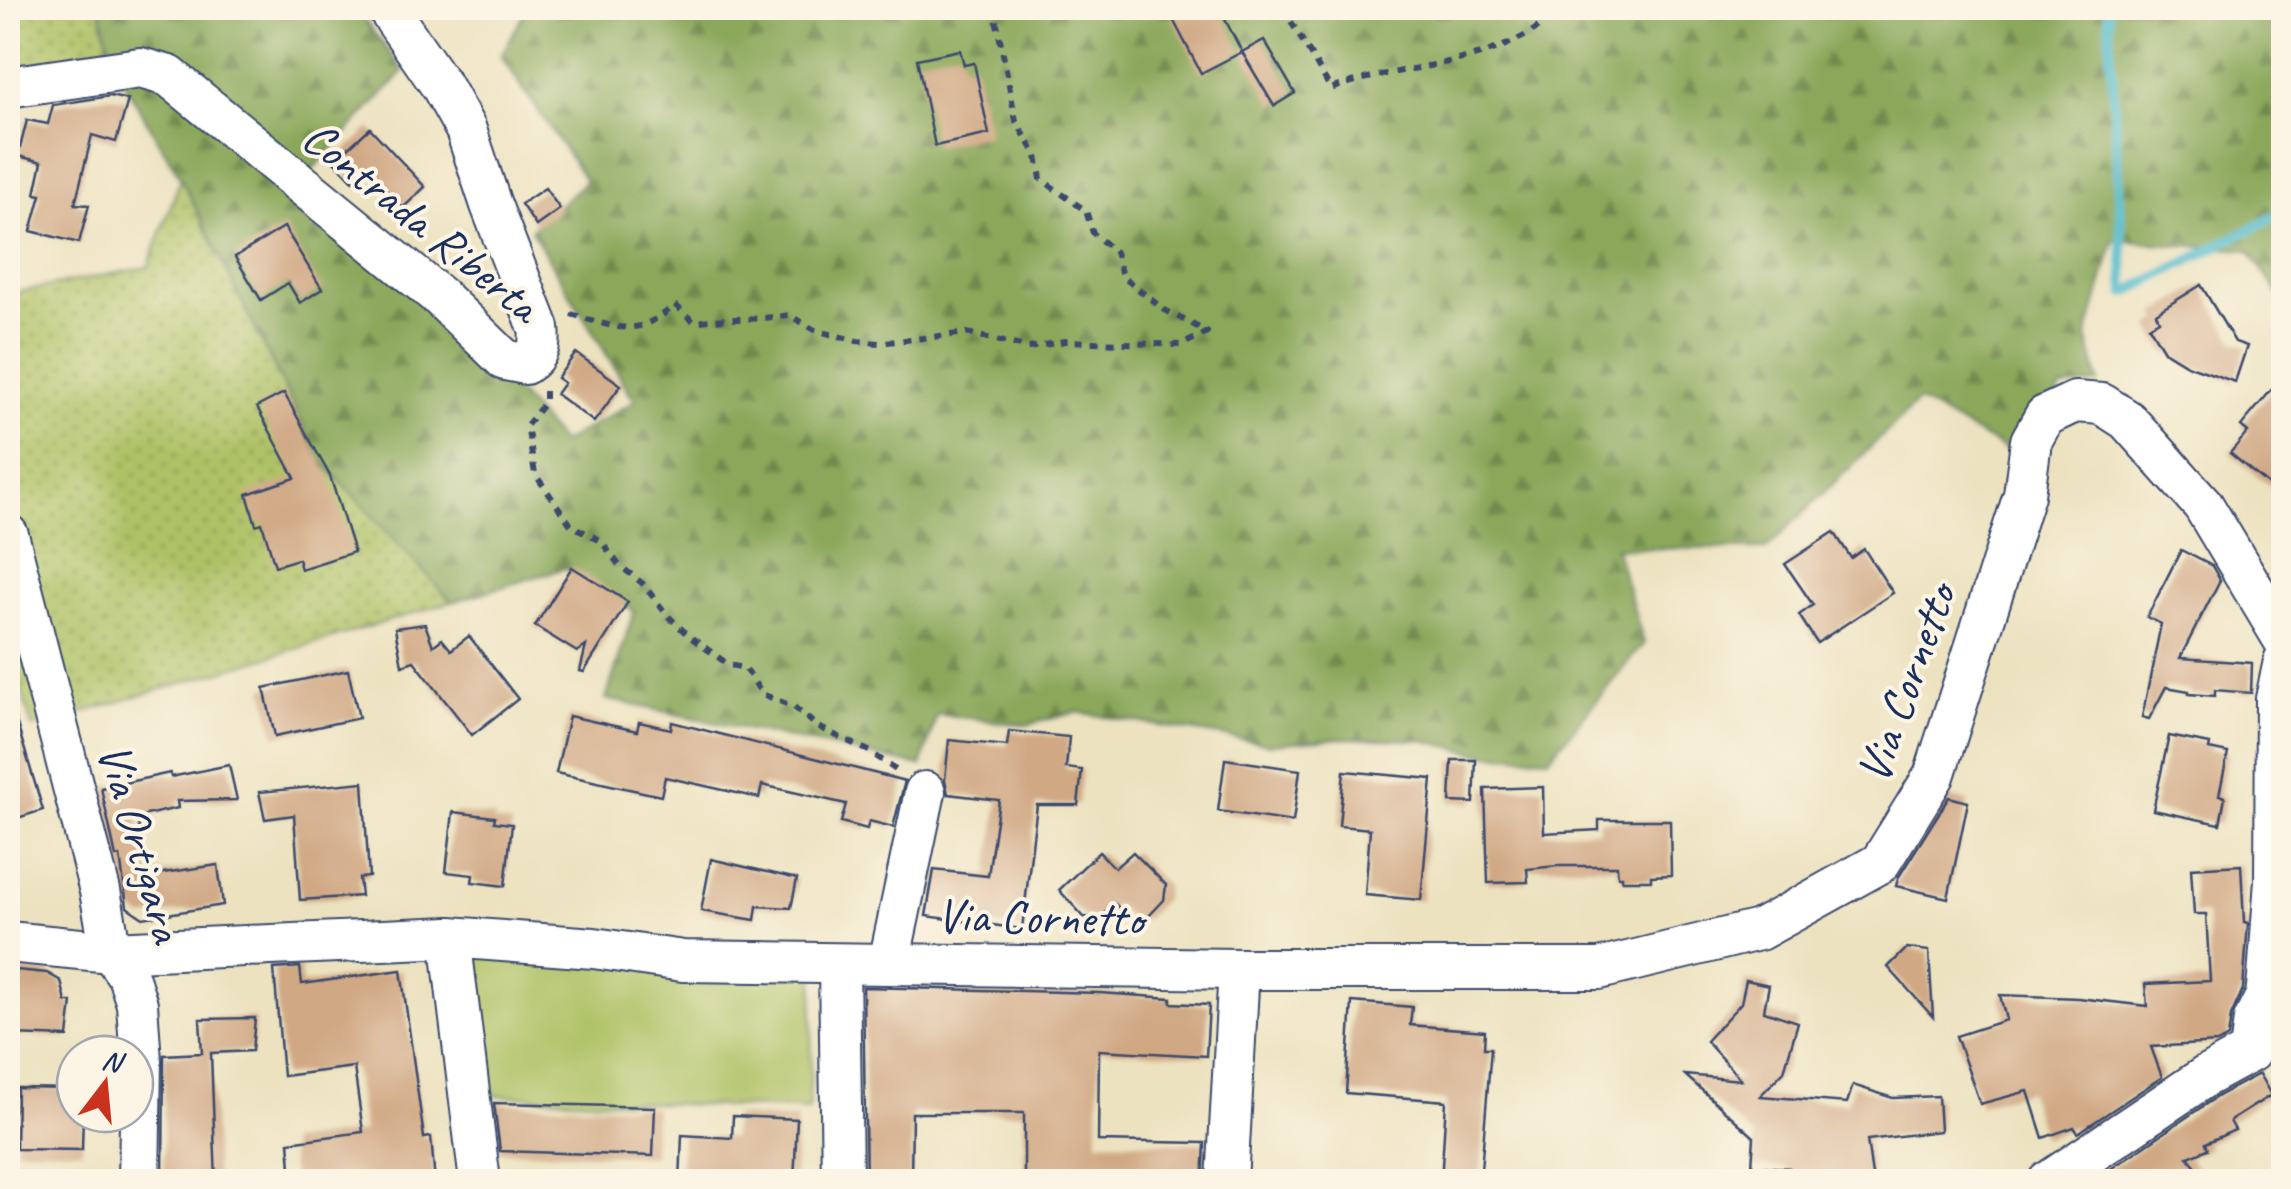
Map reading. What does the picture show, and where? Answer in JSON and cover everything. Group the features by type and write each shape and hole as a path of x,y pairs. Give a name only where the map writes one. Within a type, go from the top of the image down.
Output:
{"street":[{"name":"Contrada Riberta","path":"8,87 140,68 168,76 440,297 505,360 525,364 538,350 539,328 466,130 442,87 387,8"},
{"name":"Via Cornetto","path":"8,942 111,952 450,937 594,948 684,960 840,965 1599,969 1759,930 1880,862 1934,776 2024,495 2031,441 2045,416 2076,402 2102,404 2127,420 2203,505 2284,640"},
{"name":"Via Ortigara","path":"8,535 100,891 111,952 128,976 140,1028 139,1182"},
{"path":"2048,1182 2206,1076 2250,1052 2254,1020 2266,996 2281,888 2276,699 2284,661"},
{"path":"888,964 925,792"},
{"path":"450,937 480,1182"},
{"path":"840,965 842,1182"},
{"path":"1228,1182 1239,969"}],"path":[{"path":"568,313 624,330 654,323 674,305 694,322 790,315 815,330 857,341 880,343 967,333 1029,348 1065,340 1182,345 1207,332 1163,309 1122,276 1114,252 1093,234 1086,211 1041,179 1036,156 1016,122 994,8"},
{"path":"1283,8 1331,89 1360,78 1466,59 1521,38 1547,22 1560,8"},
{"path":"546,379 545,402 527,425 536,474 571,524 601,541 618,565 642,583 668,617 689,636 729,665 744,668 762,694 794,707 818,727 868,750 925,792"}],"green space":[{"path":"8,8 100,8 113,64 8,80"},
{"path":"100,8 355,8 404,71 305,178 480,351 562,443 635,401 531,230 586,181 501,56 527,8 2283,8 2283,301 2249,250 2114,240 2087,336 2099,383 2061,388 2023,459 1918,401 1766,549 1615,548 1644,643 1549,758 1481,754 1422,740 1341,738 1270,744 1077,712 1026,725 937,714 921,766 606,699 634,611 565,568 452,602 319,458 181,178 113,64"},
{"path":"181,178 319,458 452,602 32,728 8,641 8,294 148,267"},
{"path":"441,940 815,956 809,1110 464,1094"}],"building":[{"path":"1167,8 1219,8 1242,52 1201,73"},
{"path":"1264,40 1295,93 1274,106 1242,52"},
{"path":"960,50 964,65 974,63 989,134 935,146 917,59"},
{"path":"110,96 128,100 116,142 92,135 75,204 89,205 79,243 31,231 41,195 35,194 42,162 18,156 27,120 48,124 53,105"},
{"path":"370,128 425,187 403,208 367,169 353,181 334,161"},
{"path":"545,188 560,209 536,226 521,204"},
{"path":"284,227 322,289 300,303 288,283 261,300 235,257"},
{"path":"2201,285 2235,342 2247,346 2235,382 2187,365 2164,351 2149,326 2159,320 2156,313"},
{"path":"576,353 621,385 594,422 556,394 564,383 557,378"},
{"path":"2284,375 2284,498 2230,453 2248,432 2241,426"},
{"path":"284,393 330,476 354,552 301,569 298,559 275,566 262,523 256,525 247,494 295,478 257,407"},
{"path":"1834,532 1851,558 1864,549 1893,593 1817,643 1799,615 1813,605 1785,564"},
{"path":"2181,550 2212,566 2220,580 2180,658 2252,663 2251,693 2215,690 2215,696 2166,687 2149,719 2142,717 2161,624 2147,617"},
{"path":"572,567 628,602 584,672 580,671 586,646 577,652 535,626"},
{"path":"425,624 433,646 442,639 451,650 469,636 518,699 472,735 414,661 402,665 395,628"},
{"path":"348,670 359,718 275,736 264,688"},
{"path":"14,714 43,810 8,821 8,715"},
{"path":"569,716 637,731 639,722 671,729 672,722 905,781 893,827 869,821 867,829 841,822 846,804 762,785 759,798 665,777 661,796 556,773"},
{"path":"1009,731 1069,737 1066,768 1082,770 1078,805 1037,805 1022,929 926,916 934,870 988,876 999,800 948,794 945,780 949,740 1007,746"},
{"path":"2169,736 2210,744 2209,749 2228,753 2219,795 2225,797 2220,824 2153,810"},
{"path":"1225,759 1300,770 1293,822 1218,811"},
{"path":"1452,760 1476,760 1474,803 1450,802"},
{"path":"229,765 237,800 177,801 178,808 137,817 149,875 218,865 223,905 143,918 127,907 120,856 116,857 101,788"},
{"path":"1344,771 1432,779 1421,900 1365,895 1370,829 1339,826"},
{"path":"363,782 369,877 359,878 361,896 300,900 294,815 265,819 259,792"},
{"path":"1543,787 1544,833 1599,830 1599,820 1670,820 1671,875 1622,880 1617,866 1557,866 1527,869 1528,882 1488,883 1485,789"},
{"path":"1949,797 1968,802 1948,898 1896,886 1898,878"},
{"path":"453,812 495,817 494,822 512,824 505,886 472,882 473,875 446,872"},
{"path":"1099,852 1115,868 1133,852 1166,885 1164,900 1146,919 1130,918 1115,904 1100,918 1084,917 1059,890"},
{"path":"711,859 797,879 791,908 757,906 755,920 701,911"},
{"path":"2241,865 2244,922 2248,923 2244,976 2228,1037 2217,1043 2151,1047 2162,1077 2078,1133 2074,1127 2043,1138 2028,1091 1980,1104 1956,1036 2006,1020 2000,995 2147,1006 2145,984 2210,981 2206,914 2194,914 2191,868"},
{"path":"1907,948 1929,951 1933,1017 1888,967"},
{"path":"300,967 302,984 401,970 424,1138 431,1137 435,1182 394,1182 393,1175 343,1182 292,1182 289,1142 363,1132 354,1067 283,1076 274,969"},
{"path":"16,970 47,973 61,981 66,1002 72,1002 68,1034 14,1035"},
{"path":"1746,980 1769,985 1764,1011 1798,1022 1784,1071 1760,1096 1847,1103 1853,1085 1893,1098 1938,1096 1940,1131 1867,1140 1873,1182 1822,1182 1822,1177 1788,1174 1789,1168 1752,1166 1754,1137 1685,1075 1741,1080 1706,1041 1741,1003"},
{"path":"863,987 1100,993 1209,1005 1206,1056 1099,1050 1098,1141 1205,1143 1203,1182 1024,1182 1024,1113 912,1113 911,1182 866,1182"},
{"path":"1352,1002 1412,1007 1410,1025 1485,1031 1484,1048 1491,1048 1480,1182 1441,1182 1446,1101 1346,1093"},
{"path":"255,1018 252,1051 211,1053 216,1182 163,1182 164,1055 202,1053 200,1019"},
{"path":"2259,1074 2271,1095 2230,1121 2235,1130 2206,1143 2208,1149 2188,1157 2209,1182 2108,1182 2103,1174 2218,1096"},
{"path":"17,1088 55,1089 55,1134 82,1134 82,1150 16,1149"},
{"path":"494,1103 655,1107 653,1156 500,1151"},
{"path":"733,1116 797,1119 794,1182 680,1182 682,1135 732,1138"}],"waterway":[{"path":"2108,8 2125,293 2284,212"}]}
